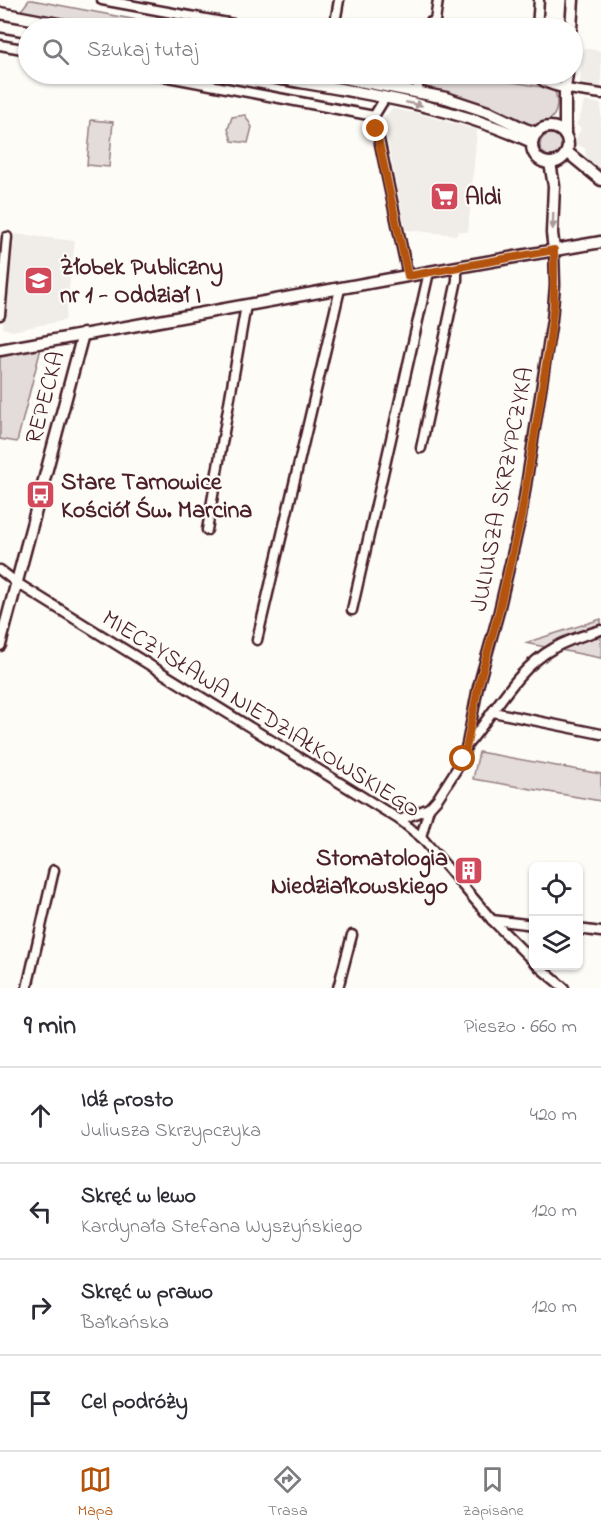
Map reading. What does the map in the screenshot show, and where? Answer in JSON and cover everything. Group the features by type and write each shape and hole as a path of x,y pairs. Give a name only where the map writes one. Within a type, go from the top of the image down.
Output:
{"street":[{"path":"102,0 200,18"},
{"path":"335,18 339,0"},
{"path":"435,18 438,0"},
{"path":"538,18 539,0"},
{"path":"572,18 573,0"},
{"path":"0,13 27,18"},
{"path":"0,26 18,29"},
{"path":"0,45 18,48"},
{"path":"205,84 374,116"},
{"path":"309,84 441,109 539,134 554,128 561,130 565,135"},
{"path":"385,84 468,104 539,134"},
{"path":"417,92 418,84"},
{"path":"549,84 601,94"},
{"path":"565,88 567,152 557,162 539,160 533,150 539,134 558,116 566,84"},
{"path":"385,98 374,116 408,276"},
{"path":"567,152 601,180"},
{"name":"JULIUSZA SKRZYPCZYKA","path":"421,837 429,808 463,759 478,687 521,517 554,303 552,233 554,186 550,163"},
{"path":"0,315 7,237"},
{"path":"0,350 601,242"},
{"path":"421,448 457,280 457,267"},
{"path":"352,610 429,272"},
{"path":"257,640 340,289"},
{"path":"207,530 246,305"},
{"name":"REPECKA","path":"0,645 82,334"},
{"name":"MIECZYSŁAWA NIEDZIAŁKOWSKIEGO","path":"0,570 17,583 399,820 421,837 492,920 529,957"},
{"path":"467,744 511,688 542,655 567,641 601,630"},
{"path":"493,712 601,734"},
{"path":"399,820 429,808"},
{"path":"27,988 54,870"},
{"path":"492,920 529,924"},
{"path":"583,930 601,932"},
{"path":"338,988 352,935"},
{"path":"543,970 564,988"}],"shaded area":[{"path":"29,0 32,0 127,18 48,18 19,13"},
{"path":"158,14 179,18 157,18"},
{"path":"583,48 601,51 601,88 583,84"},
{"path":"425,84 524,84 555,91 557,105 551,119 534,128 427,90"},
{"path":"584,101 601,104 601,167 588,161 586,149 574,143 581,128 576,125"},
{"path":"392,109 420,114 477,130 468,232 458,231 457,235 406,230 383,118"},
{"path":"245,115 252,127 248,143 232,141 228,129 232,117"},
{"path":"91,120 113,122 109,167 87,165"},
{"path":"551,134 559,137 562,145 559,153 551,156 543,153 540,145 543,137"},
{"name":"Żłobek Publiczny nr 1 - Oddział I","path":"15,234 75,241 65,320 12,331 3,328"},
{"path":"41,348 17,442 0,439 0,357"},
{"path":"601,619 601,658 525,643"},
{"path":"479,752 601,774 601,801 473,779"}],"place":[{"name":"Aldi","path":"444,196"},
{"name":"Żłobek Publiczny nr 1 - Oddział I","path":"39,280"},
{"name":"Stare Tarnowice Kościół Św. Marcina","path":"40,495"},
{"name":"Stomatologia Niedziałkowskiego","path":"469,871"}],"route":[{"path":"376,129 408,276 554,250 554,303 549,346 521,517 478,687 463,759"}]}
